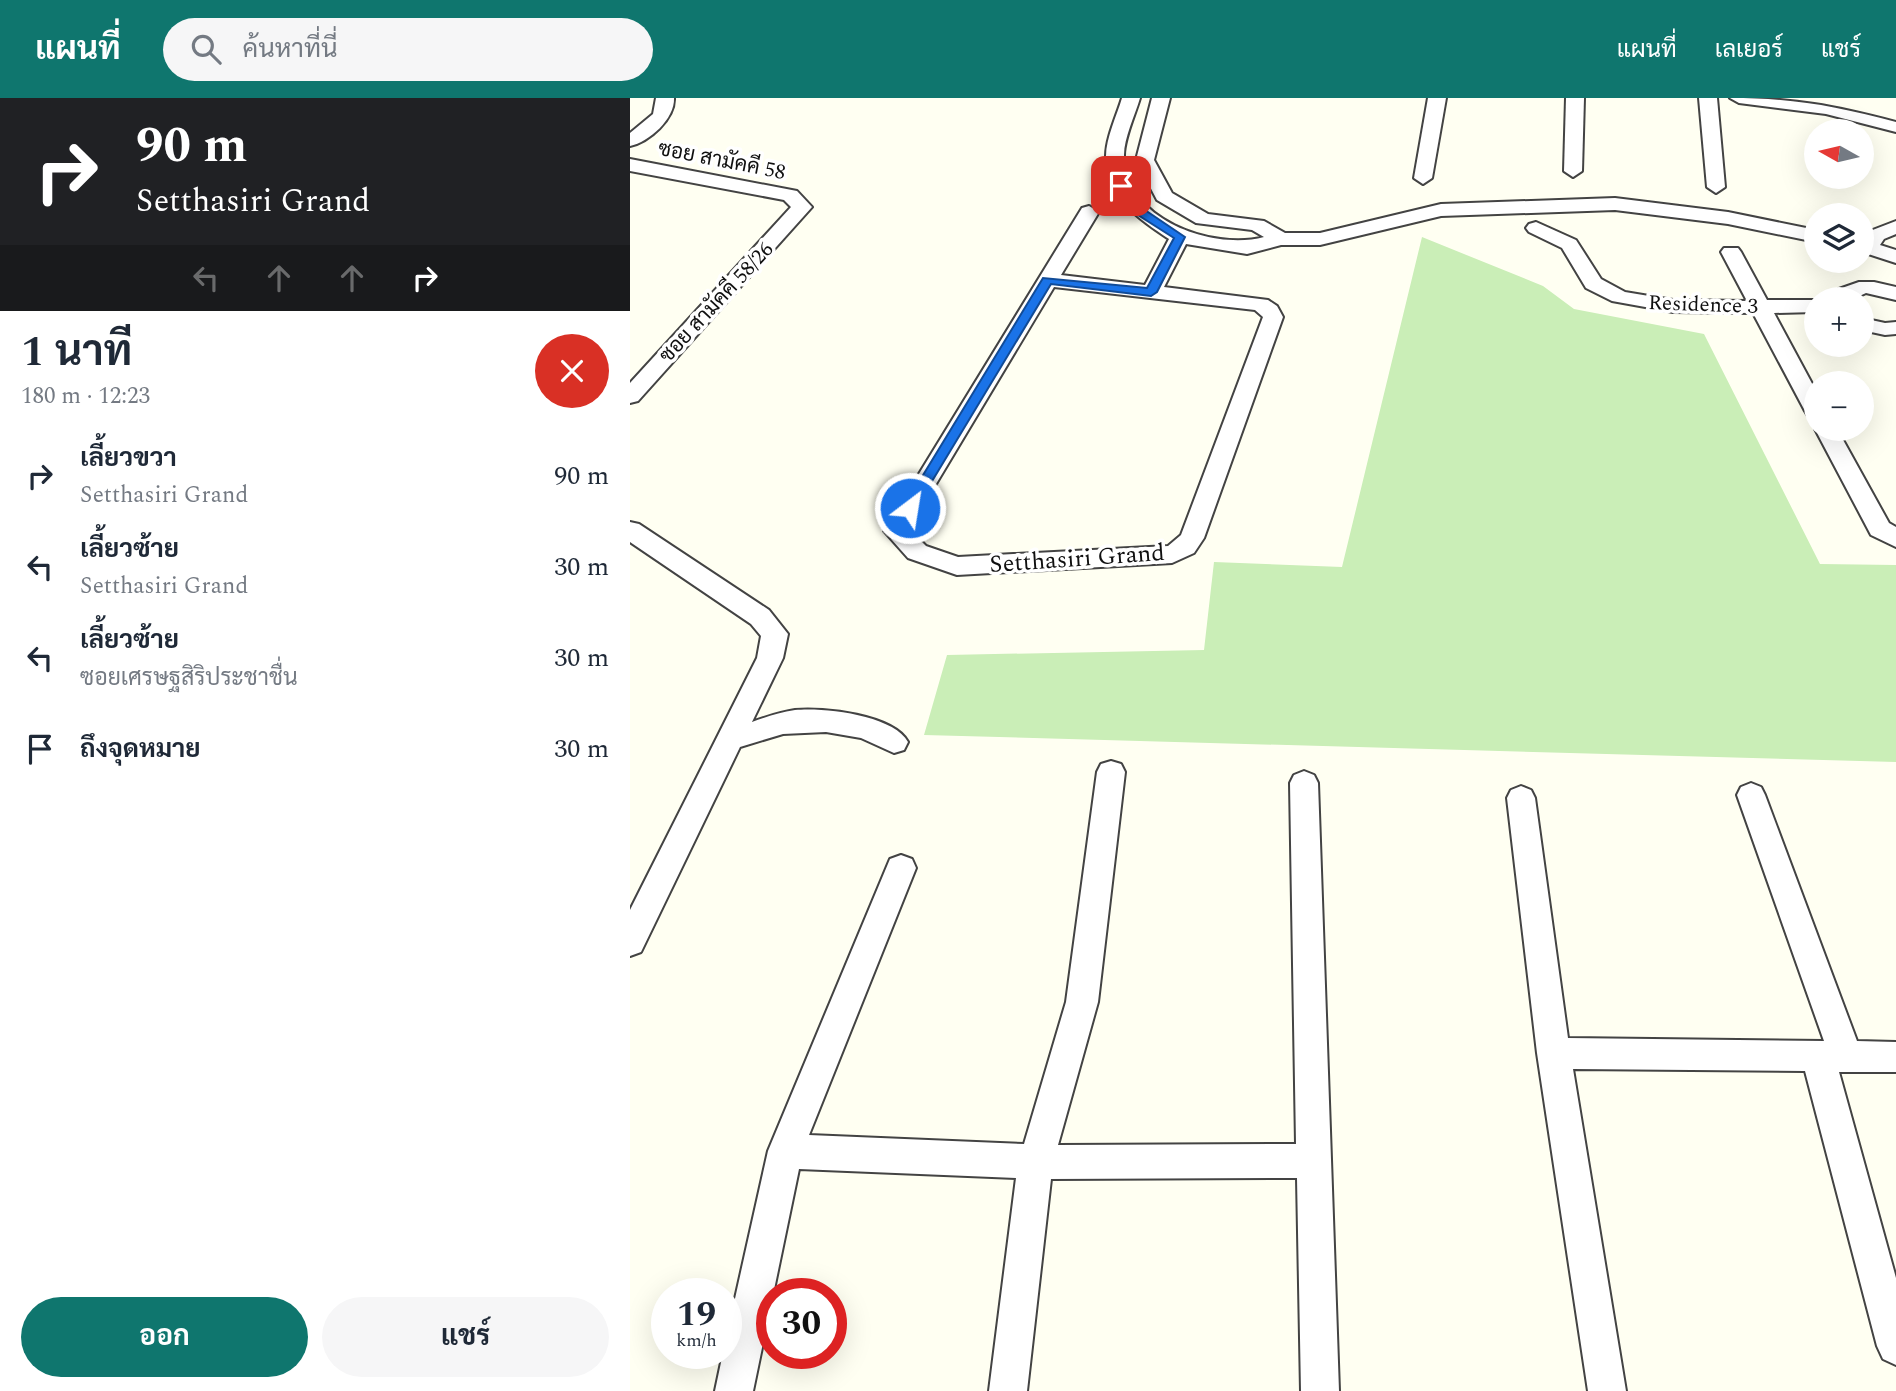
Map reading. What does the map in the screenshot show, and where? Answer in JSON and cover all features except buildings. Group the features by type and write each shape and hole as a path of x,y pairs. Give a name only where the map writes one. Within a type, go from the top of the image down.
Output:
{"street":[{"path":"630,141 663,114 667,107 665,98"},
{"path":"1131,98 1115,155 1121,186 1142,213 1180,237 1247,248 1280,239 1320,239 1441,210 1615,204 1728,218 1804,234"},
{"path":"1161,98 1144,160 1164,196 1203,219 1256,225 1280,239"},
{"path":"1423,178 1437,98"},
{"path":"1573,171 1574,98"},
{"path":"1708,98 1716,187"},
{"path":"1739,98 1826,109 1896,127"},
{"name":"ซอย สามัคคี 58","path":"630,165 790,195 802,207"},
{"name":"ซอย สามัคคี 58/26","path":"630,396 802,207"},
{"name":"Setthasiri Grand","path":"1047,280 1261,304 1270,310 1273,317 1192,538 1185,547 1172,554 957,566 917,552 896,531 1047,280 1089,212"},
{"path":"1874,238 1896,227"},
{"name":"Residence 3","path":"1536,228 1572,246 1584,272 1598,288 1632,301 1670,307 1804,306"},
{"path":"1151,292 1180,237"},
{"path":"1874,249 1896,258 1886,291"},
{"path":"1731,252 1804,389"},
{"path":"1874,327 1896,328"},
{"path":"1832,441 1880,530 1896,538"},
{"path":"630,530 760,617 775,634 770,658 630,942"},
{"path":"731,737 745,736 784,723 809,722 866,729 881,733 894,742"},
{"path":"1008,1391 1036,1161 1082,1002 1111,772"},
{"path":"1304,783 1320,1391"},
{"path":"1751,795 1832,1056 1896,1346"},
{"path":"1521,798 1553,1053 1606,1391"},
{"path":"734,1391 785,1151 901,868"},
{"path":"1553,1053 1896,1057"},
{"path":"785,1151 1036,1161 1314,1161"}],"green space":[{"path":"1422,237 1543,286 1574,309 1704,334 1820,564 1896,565 1896,762 924,735 947,655 1204,650 1214,562 1342,567"}],"route":[{"path":"910,508 1047,280 1151,292 1180,237 1142,213 1121,186"}]}
